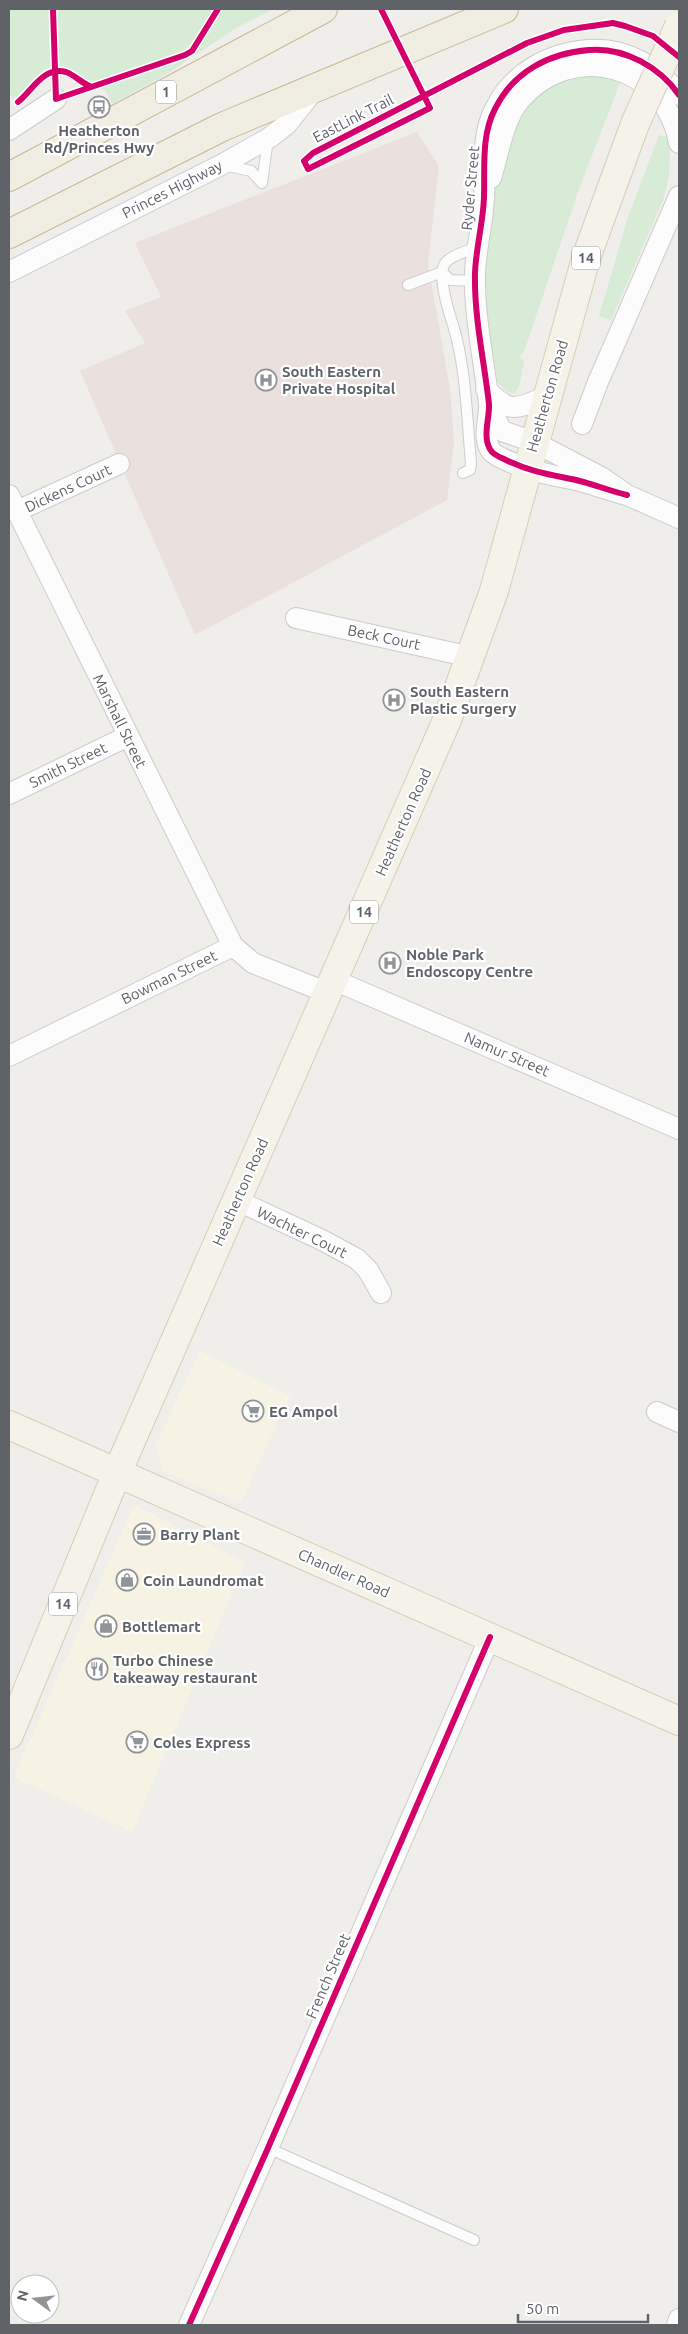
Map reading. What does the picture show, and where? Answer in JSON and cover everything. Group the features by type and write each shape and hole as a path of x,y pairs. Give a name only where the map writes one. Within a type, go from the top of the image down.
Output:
{"highway":[{"name":"1","path":"9,177 323,9"},
{"path":"9,234 222,127 318,85 504,9"}],"main road":[{"name":"Heatherton Road","path":"9,1734 117,1473 444,729 494,591 586,258 635,124 679,26"},
{"name":"Chandler Road","path":"9,1425 679,1721"}],"street":[{"name":"Ryder Street","path":"526,470 490,450 487,435 488,398 477,323 475,281 477,247 484,201 485,148 492,114 506,91 536,64 557,55 577,51 601,49 615,51 634,58 653,69 669,82 679,95"},
{"name":"Ryder Street","path":"484,201 506,126 517,104 531,89 546,78 573,68 604,66 624,72 643,82 666,107 679,143"},
{"name":"Princes Highway","path":"9,272 221,165 268,138 288,124 318,85"},
{"path":"9,130 56,99"},
{"path":"582,424 598,382 679,196"},
{"path":"488,398 510,408 547,396"},
{"name":"Ryder Street","path":"488,398 502,431 534,442 601,477 627,494"},
{"name":"Dickens Court","path":"14,516 119,464"},
{"path":"526,470 576,480 627,494 679,518"},
{"name":"Marshall Street","path":"14,516 128,736 233,946"},
{"name":"Beck Court","path":"296,618 471,657"},
{"name":"Smith Street","path":"9,794 128,736"},
{"name":"Bowman Street","path":"9,1056 233,946 254,963 331,986"},
{"name":"Namur Street","path":"331,986 679,1129"},
{"name":"Wachter Court","path":"236,1200 322,1240 356,1259 368,1270 381,1293"},
{"path":"657,1412 679,1422"},
{"name":"French Street","path":"189,2325 490,1637"},
{"path":"677,2325 679,2319"}],"lane":[{"path":"221,165 232,165 251,171 262,183 268,138"},
{"path":"463,473 470,470 471,463 464,393 456,339 446,307 442,272 444,264 449,260 477,247"},
{"path":"442,272 450,280 475,281"},
{"path":"408,285 442,272"},
{"path":"268,2148 474,2240"}],"shaded area":[{"name":"South Eastern Private Hospital","path":"417,132 439,166 428,264 450,388 454,442 447,500 195,635 80,371 145,343 125,311 161,297 135,243"},
{"name":"EG Ampol","path":"200,1351 290,1396 240,1503 162,1471 156,1445"},
{"path":"134,1505 245,1562 132,1832 14,1777"}],"green space":[{"path":"9,9 274,9 236,28 170,72 112,104 105,90 58,69 50,70 41,75 15,101 9,94"},
{"path":"581,74 622,78 579,189 525,349 519,358 524,360 520,384 515,393 508,392 498,383 489,342 485,303 485,261 494,187 518,115 546,85"},
{"path":"659,135 667,137 670,156 669,176 663,200 611,320 599,316 628,217"}],"cycle path":[{"path":"53,9 56,99 185,55 192,51 218,9"},
{"name":"EastLink Trail","path":"381,9 430,108 308,169 304,161 313,153 527,43 564,30 613,23 653,36 679,57"},
{"path":"627,495 525,468 497,456 489,447 486,435 489,404 475,289 475,273 484,198 486,141 495,109 512,85 534,67 560,55 589,50 602,50 628,56 640,61 662,76 679,95"},
{"path":"18,102 44,76 58,71 66,72 90,86"},
{"path":"189,2325 490,1637"}],"place":[{"name":"Heatherton Rd/Princes Hwy","path":"99,107"},
{"name":"South Eastern Private Hospital","path":"266,380"},
{"name":"South Eastern Plastic Surgery","path":"394,700"},
{"name":"Noble Park Endoscopy Centre","path":"390,963"},
{"name":"EG Ampol","path":"253,1411"},
{"name":"Barry Plant","path":"144,1534"},
{"name":"Coin Laundromat","path":"127,1580"},
{"name":"Bottlemart","path":"106,1626"},
{"name":"Turbo Chinese takeaway restaurant","path":"97,1669"},
{"name":"Coles Express","path":"137,1742"}]}
